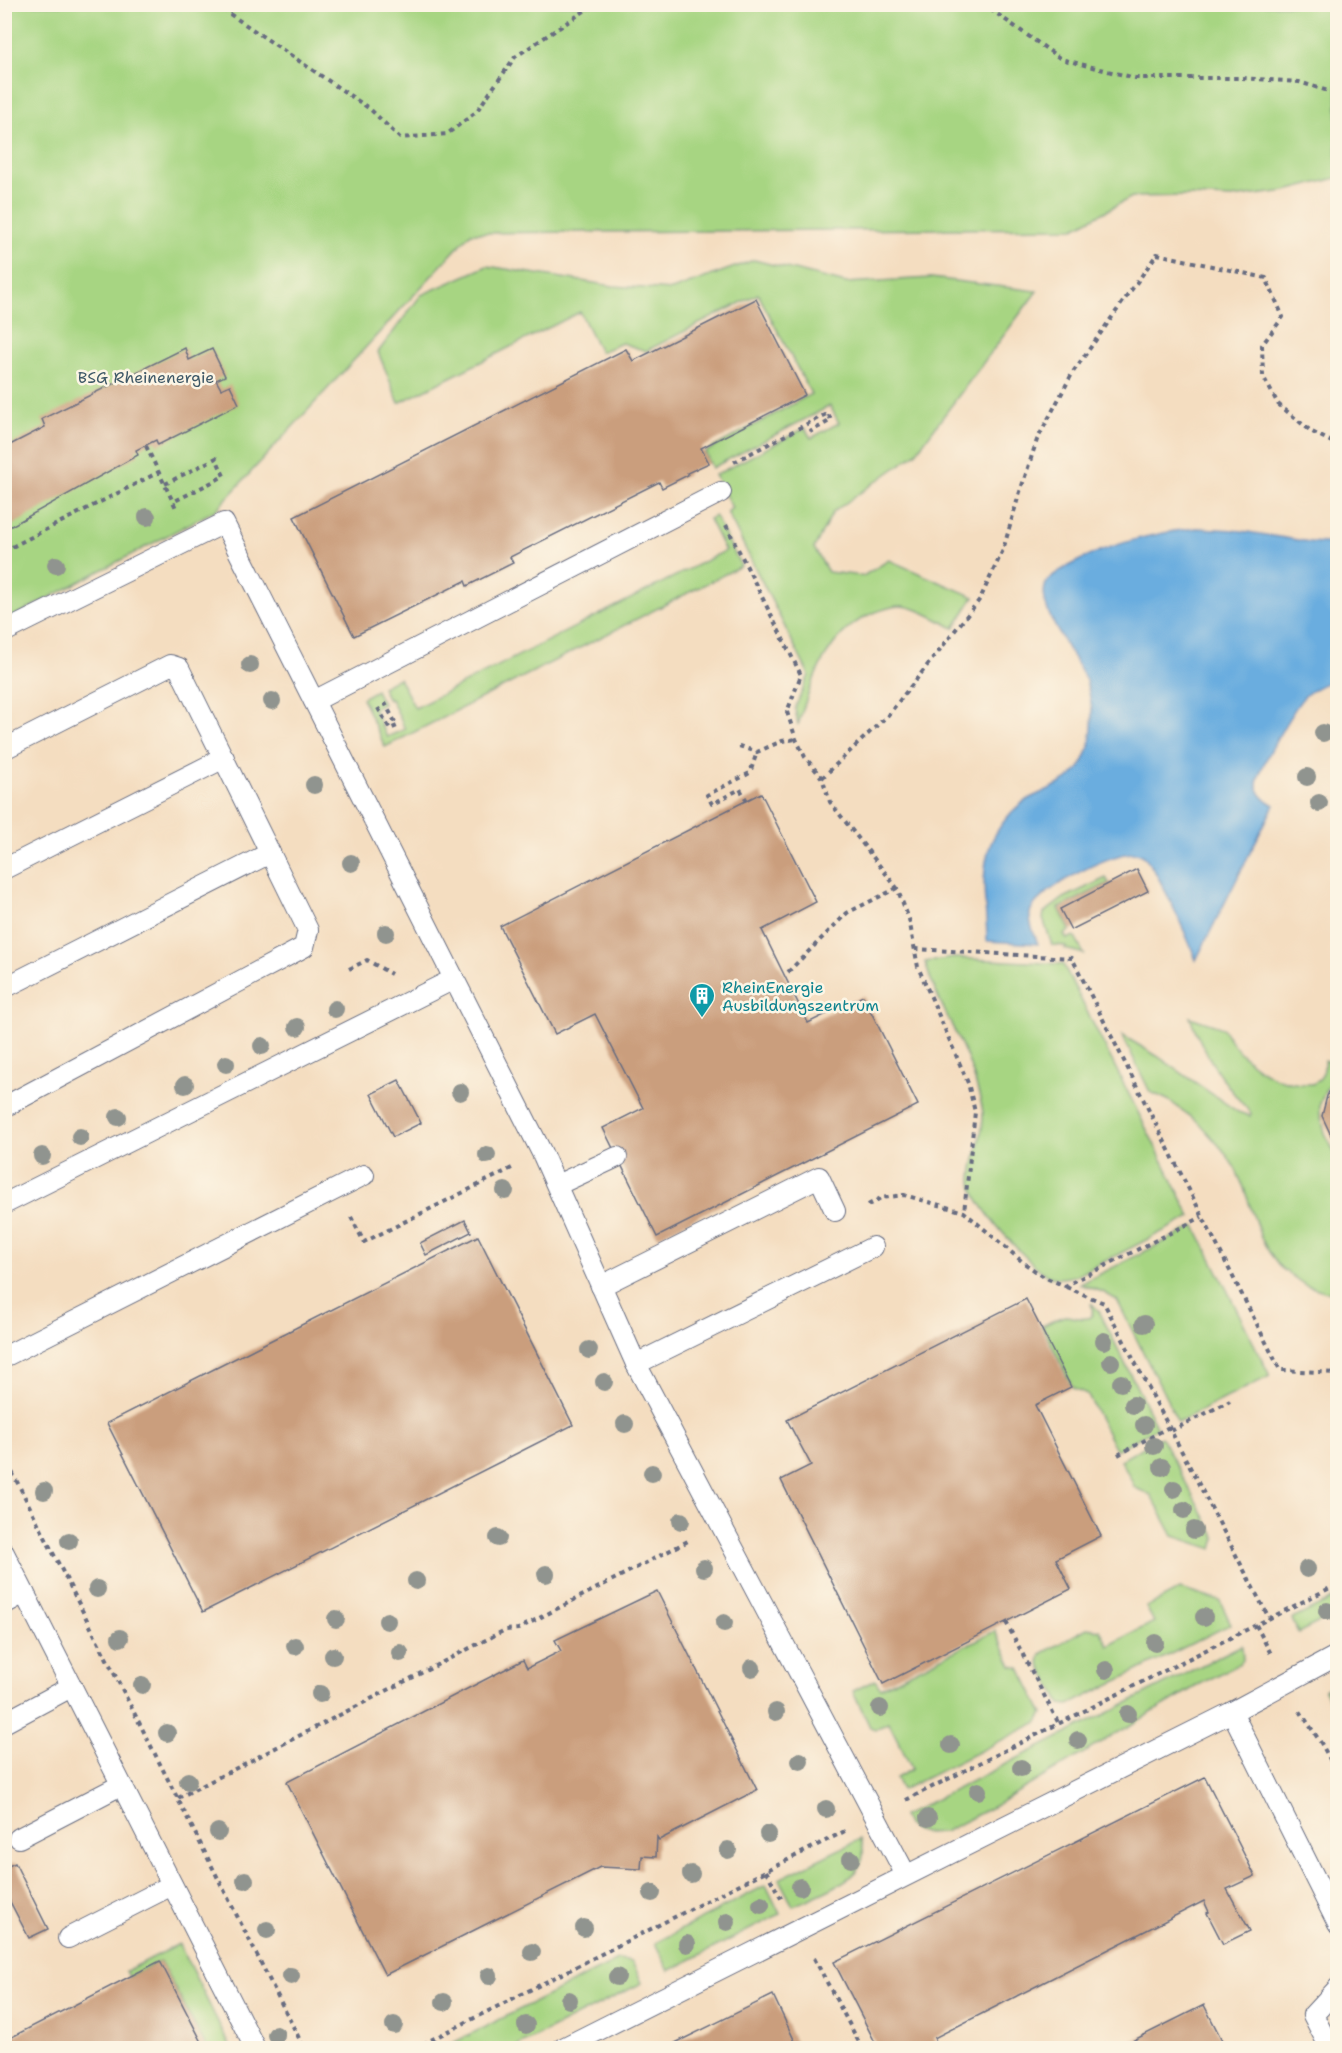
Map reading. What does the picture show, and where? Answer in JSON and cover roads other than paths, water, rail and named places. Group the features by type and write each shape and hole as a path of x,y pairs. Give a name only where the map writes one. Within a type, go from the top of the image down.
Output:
{"lane":[{"path":"314,701 716,494"},
{"path":"4,632 224,523 542,1153 636,1364 906,1875"},
{"path":"4,749 170,665 179,668 308,930 304,947 4,1107"},
{"path":"4,869 224,758"},
{"path":"4,988 270,853"},
{"path":"4,1204 454,979"},
{"path":"557,1185 617,1158"},
{"path":"4,1357 364,1175"},
{"path":"602,1286 819,1177 835,1211"},
{"path":"636,1364 873,1246"},
{"path":"4,1553 255,2049"},
{"path":"4,1604 24,1593"},
{"path":"563,2049 1232,1712 1338,1655"},
{"path":"4,1723 71,1687"},
{"path":"1232,1712 1338,1924"},
{"path":"19,1838 121,1785"},
{"path":"68,1938 172,1885"},
{"path":"1330,2049 1313,2015 1338,1988"}],"water":[{"path":"1197,528 1235,530 1337,544 1338,678 1305,696 1269,754 1257,785 1263,797 1274,805 1196,960 1172,904 1148,861 1142,855 1132,853 1099,863 1046,893 1030,913 1031,925 1038,944 987,941 985,870 993,839 1017,807 1075,773 1090,743 1092,720 1088,688 1081,670 1050,615 1044,589 1049,579 1072,564 1117,545 1148,536"}],"place":[{"name":"RheinEnergie Ausbildungszentrum","path":"702,1019"}],"park label":[{"name":"BSG Rheinenergie","path":"146,377"}]}
